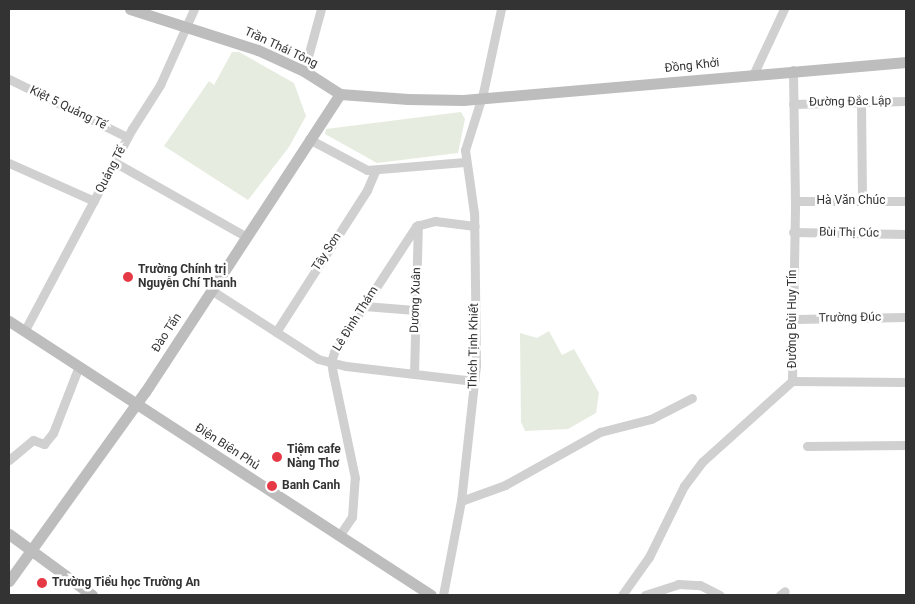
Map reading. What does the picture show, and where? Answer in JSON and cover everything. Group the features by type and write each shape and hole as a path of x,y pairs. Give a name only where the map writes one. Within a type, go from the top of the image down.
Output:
{"street":[{"name":"Trần Thái Tông","path":"130,9 185,24 258,50 304,71 340,94 417,100 480,98"},
{"name":"Quảng Tế","path":"25,330 116,163 127,137 177,52 185,24 194,9"},
{"path":"304,71 321,9"},
{"name":"Thích Tịnh Khiết","path":"443,595 461,501 474,382 475,226 465,162 465,150 480,98 501,9"},
{"path":"754,73 784,9"},
{"name":"Đồng Khởi","path":"480,98 754,73 906,62"},
{"name":"Đường Bùi Huy Tín","path":"622,595 649,557 684,486 702,462 792,381 794,318 792,232 795,201 793,70"},
{"name":"Kiệt 5 Quảng Tế","path":"9,79 127,137"},
{"name":"Đào Tấn","path":"9,581 136,404 340,94"},
{"name":"Đường Đắc Lập","path":"793,104 906,101"},
{"path":"862,102 862,201"},
{"path":"309,139 362,170 375,171 427,163 465,162"},
{"path":"9,163 94,201"},
{"path":"116,163 245,236"},
{"name":"Tây Sơn","path":"276,332 367,190 375,171"},
{"name":"Hà Văn Chúc","path":"795,201 906,201"},
{"path":"418,225 435,221 475,226"},
{"name":"Lê Đình Thám","path":"339,536 352,517 355,478 331,362 410,231 418,225"},
{"name":"Dương Xuân","path":"414,374 418,225"},
{"name":"Bùi Thị Cúc","path":"792,232 906,234"},
{"path":"211,290 318,359 474,382"},
{"path":"364,306 415,310"},
{"name":"Trường Đúc","path":"794,318 906,317"},
{"name":"Điện Biên Phủ","path":"9,321 431,595"},
{"path":"9,460 33,440 44,444 53,432 79,366"},
{"path":"792,381 906,382"},
{"path":"461,501 505,485 600,432 651,419 692,398"},
{"path":"807,446 906,445"},
{"path":"9,534 92,595"},
{"path":"645,595 678,584 700,585 720,595"}],"shaded area":[{"path":"232,52 239,52 294,83 306,116 289,147 248,200 164,146 209,81 214,85"},
{"path":"461,112 465,119 458,153 377,163 325,134 326,129"},
{"path":"549,331 562,355 574,349 599,393 596,413 568,429 525,431 521,422 520,333 537,338"}],"place":[{"name":"Trường Chính trị Nguyễn Chí Thanh","path":"128,277"},
{"name":"Tiệm cafe Nàng Thơ","path":"277,457"},
{"name":"Banh Canh","path":"272,486"},
{"name":"Trường Tiểu học Trường An","path":"42,583"}]}
